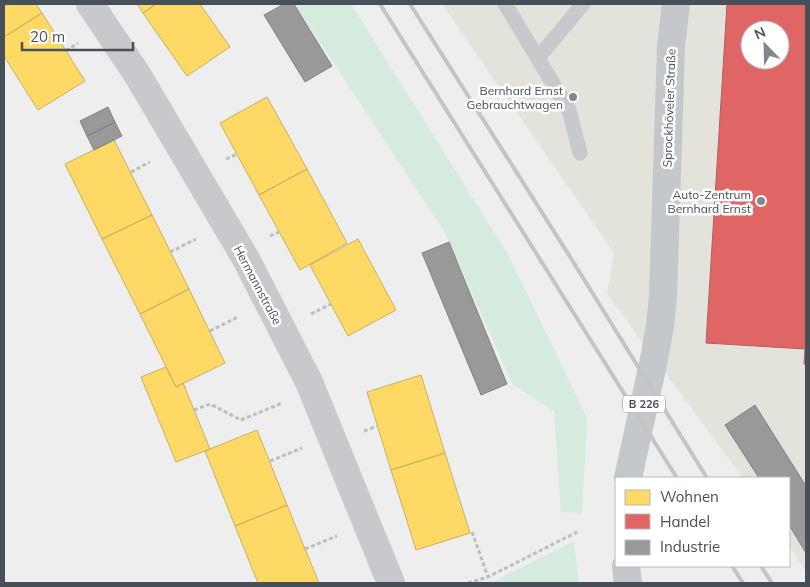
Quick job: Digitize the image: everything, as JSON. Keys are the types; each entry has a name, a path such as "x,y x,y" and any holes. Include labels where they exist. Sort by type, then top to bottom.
{"main road":[{"name":"Sprockhöveler Straße","path":"628,477 653,364 661,316 671,46 676,4"},
{"path":"626,567 628,583"}],"street":[{"name":"Hermannstraße","path":"90,4 137,74 246,259 312,391 391,583"}],"lane":[{"path":"505,4 569,110 580,153"},
{"path":"538,58 583,4"}],"path":[{"path":"194,410 210,404 241,420 312,391"},
{"path":"472,532 488,577"},
{"path":"468,583 488,577 579,532"}],"shaded area":[{"path":"442,4 806,4 806,572 790,547 790,477 742,477 607,294 614,253"}],"green space":[{"path":"295,4 351,4 509,256 587,418 582,513 561,512 554,411 513,385 444,231"},
{"path":"574,541 579,583 490,583"}],"building: Wohnen":[{"path":"4,4 36,4 42,13 4,37"},
{"path":"137,4 156,4 143,13"},
{"path":"156,4 200,4 230,47 187,76 143,13"},
{"path":"42,13 85,81 38,110 4,56 4,37"},
{"path":"267,97 307,169 259,195 220,123"},
{"path":"114,140 152,215 102,239 65,164"},
{"path":"307,169 347,243 300,270 259,195"},
{"path":"152,215 189,289 140,314 102,239"},
{"path":"358,239 396,310 348,336 310,265"},
{"path":"189,289 225,363 176,387 140,314"},
{"path":"166,367 176,387 183,383 210,449 176,462 141,377"},
{"path":"421,375 445,453 391,470 367,392"},
{"path":"257,430 287,505 235,526 205,451"},
{"path":"445,453 470,533 416,550 391,470"},
{"path":"287,505 319,583 258,583 235,526"}],"building: Handel":[{"name":"Auto-Zentrum Bernhard Ernst","path":"727,4 806,4 806,364 804,364 805,349 706,343"}],"building: Industrie":[{"path":"284,4 294,4 332,66 305,82 264,15"},
{"path":"108,107 115,122 87,136 80,121"},
{"path":"115,122 122,136 94,150 87,136"},
{"path":"449,242 507,384 481,395 422,253"},
{"path":"755,405 806,486 806,553 790,527 790,477 758,477 725,425"}],"railway":[{"path":"380,4 676,477"},
{"path":"410,4 706,477"},
{"path":"733,567 743,583"},
{"path":"762,567 772,583"}],"place":[{"name":"Bernhard Ernst Gebrauchtwagen","path":"573,97"},
{"name":"Auto-Zentrum Bernhard Ernst","path":"761,201"}]}
